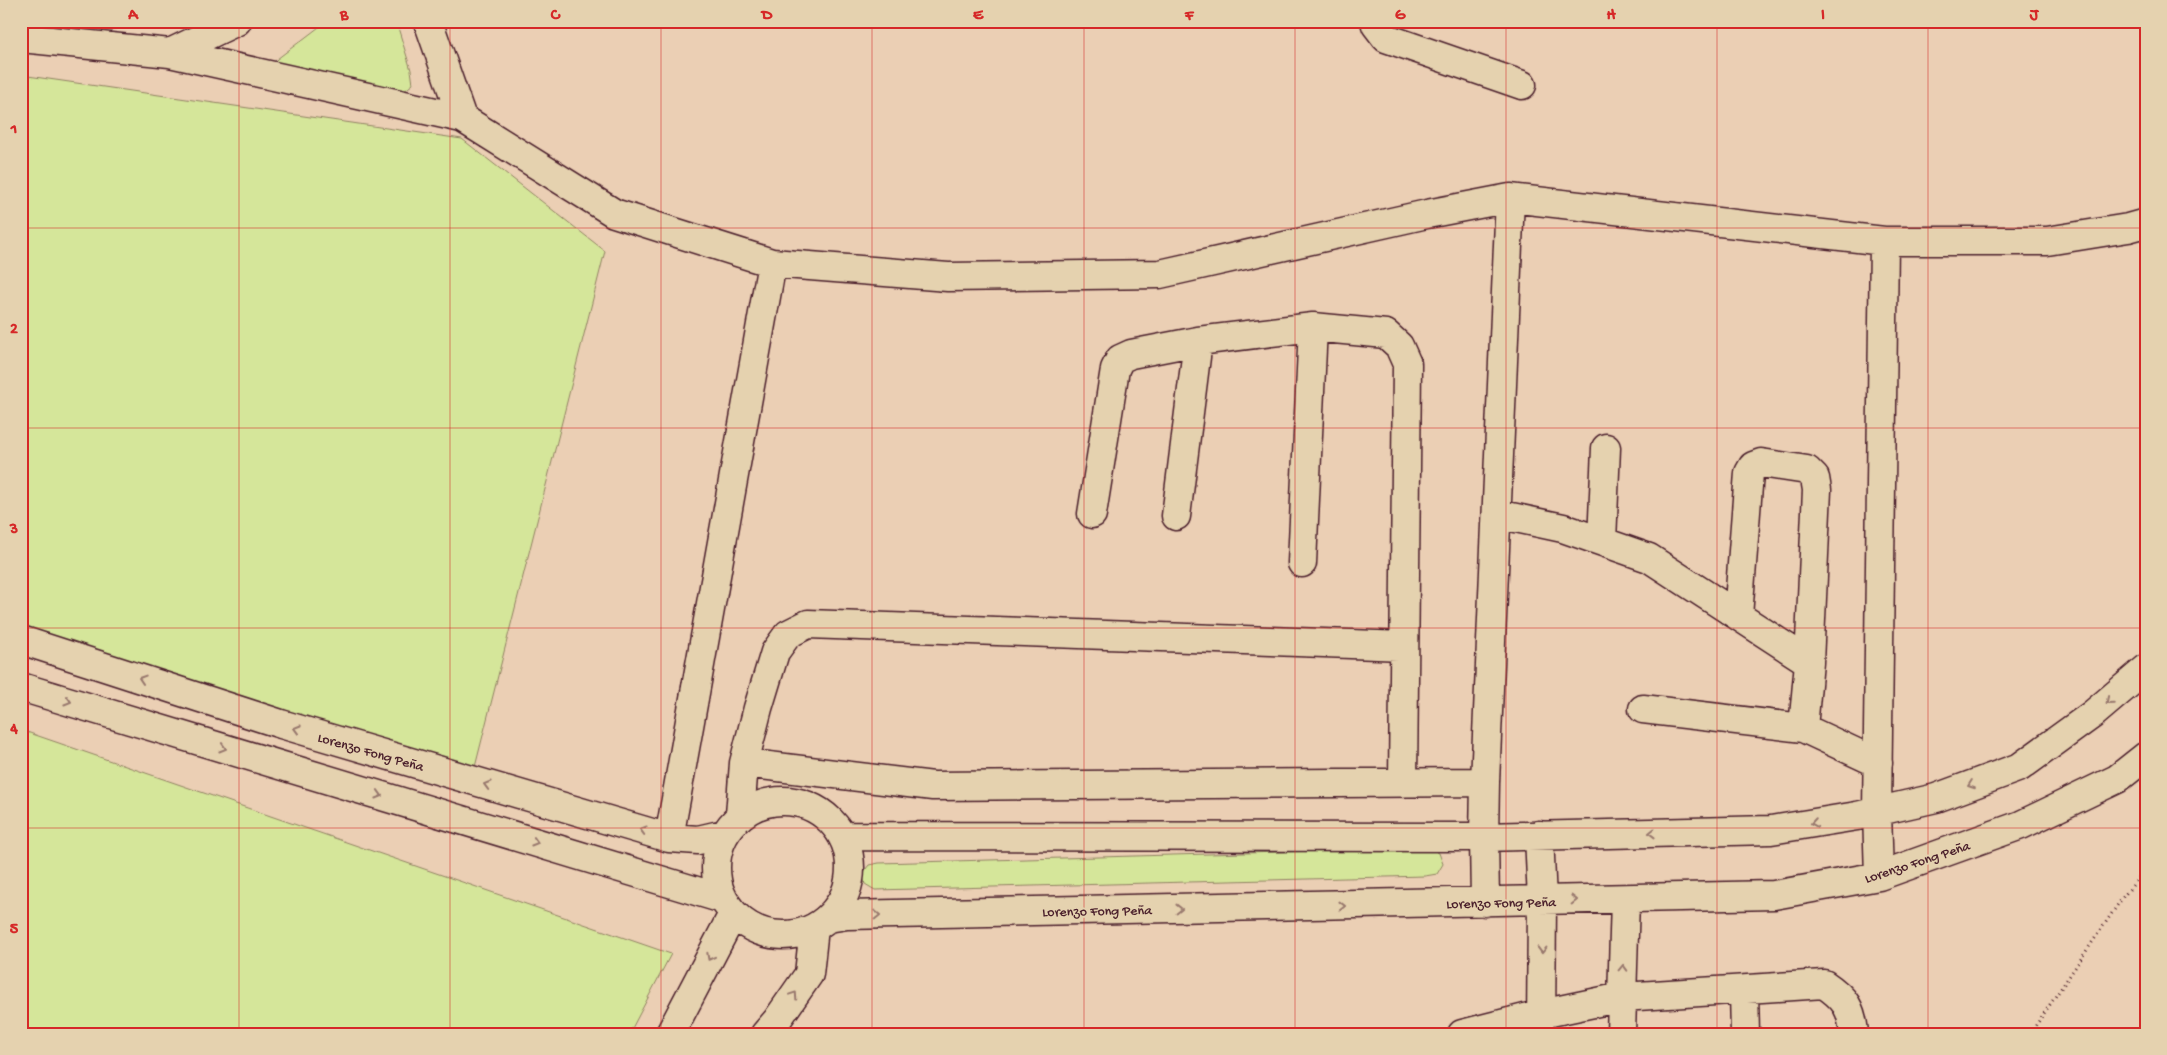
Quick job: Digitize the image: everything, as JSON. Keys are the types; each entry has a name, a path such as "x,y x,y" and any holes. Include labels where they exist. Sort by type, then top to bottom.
{"street":[{"path":"170,53 237,21"},
{"path":"428,21 462,118"},
{"path":"1375,21 1386,38 1522,85"},
{"path":"21,38 170,53 462,118 614,214 772,264 948,277 1160,274 1427,214 1510,198 1884,241 2047,241 2128,228 2146,223"},
{"path":"1485,902 1485,782 1510,198"},
{"path":"1879,876 1877,812 1884,241"},
{"path":"669,838 772,264"},
{"path":"1302,563 1313,327"},
{"path":"1092,514 1114,369 1120,359 1131,354 1198,341 1313,327 1386,334 1399,346 1407,364 1403,783"},
{"path":"1176,516 1198,341"},
{"path":"1602,541 1606,448"},
{"path":"1738,616 1749,473 1753,466 1761,463 1806,470 1814,478 1817,490 1809,662 1803,728"},
{"path":"1497,514 1563,528 1649,558 1809,662"},
{"path":"732,825 761,804 785,800 808,805 828,818 843,836 849,858 850,880 842,901 821,923 797,934 780,936 763,933 746,925 728,906 716,878 717,855 732,825 744,763 775,652 788,634 808,624 1404,646"},
{"name":"Lorenzo Fong Peña","path":"21,640 281,724 669,838 698,840 732,825"},
{"path":"843,836 1484,837 1771,830 1877,812 1936,798 2020,767 2093,714 2146,669"},
{"path":"21,687 728,906"},
{"path":"1643,710 1803,728 1878,763"},
{"name":"Lorenzo Fong Peña","path":"821,923 856,915 1774,896 1879,876 2020,825 2117,779 2146,756"},
{"path":"744,763 933,786 1485,782"},
{"path":"1539,835 1542,901 1541,1024"},
{"path":"1621,1034 1625,899"},
{"path":"670,1034 728,906"},
{"path":"765,1034 809,974 821,923"},
{"path":"1462,1034 1541,1024 1622,998 1824,984 1841,995 1853,1018 1854,1034"},
{"path":"1744,990 1745,1034"}],"path":[{"path":"2030,1034 2122,897 2146,869"}],"green space":[{"path":"327,21 396,21 411,70 413,84 403,92 266,69"},
{"path":"21,75 462,139 605,251 474,771 235,694 21,632"},
{"path":"21,730 671,954 629,1034 21,1034"},
{"path":"1429,848 1439,853 1443,864 1437,874 1425,876 875,890 865,884 862,874 869,865 879,863"}]}
